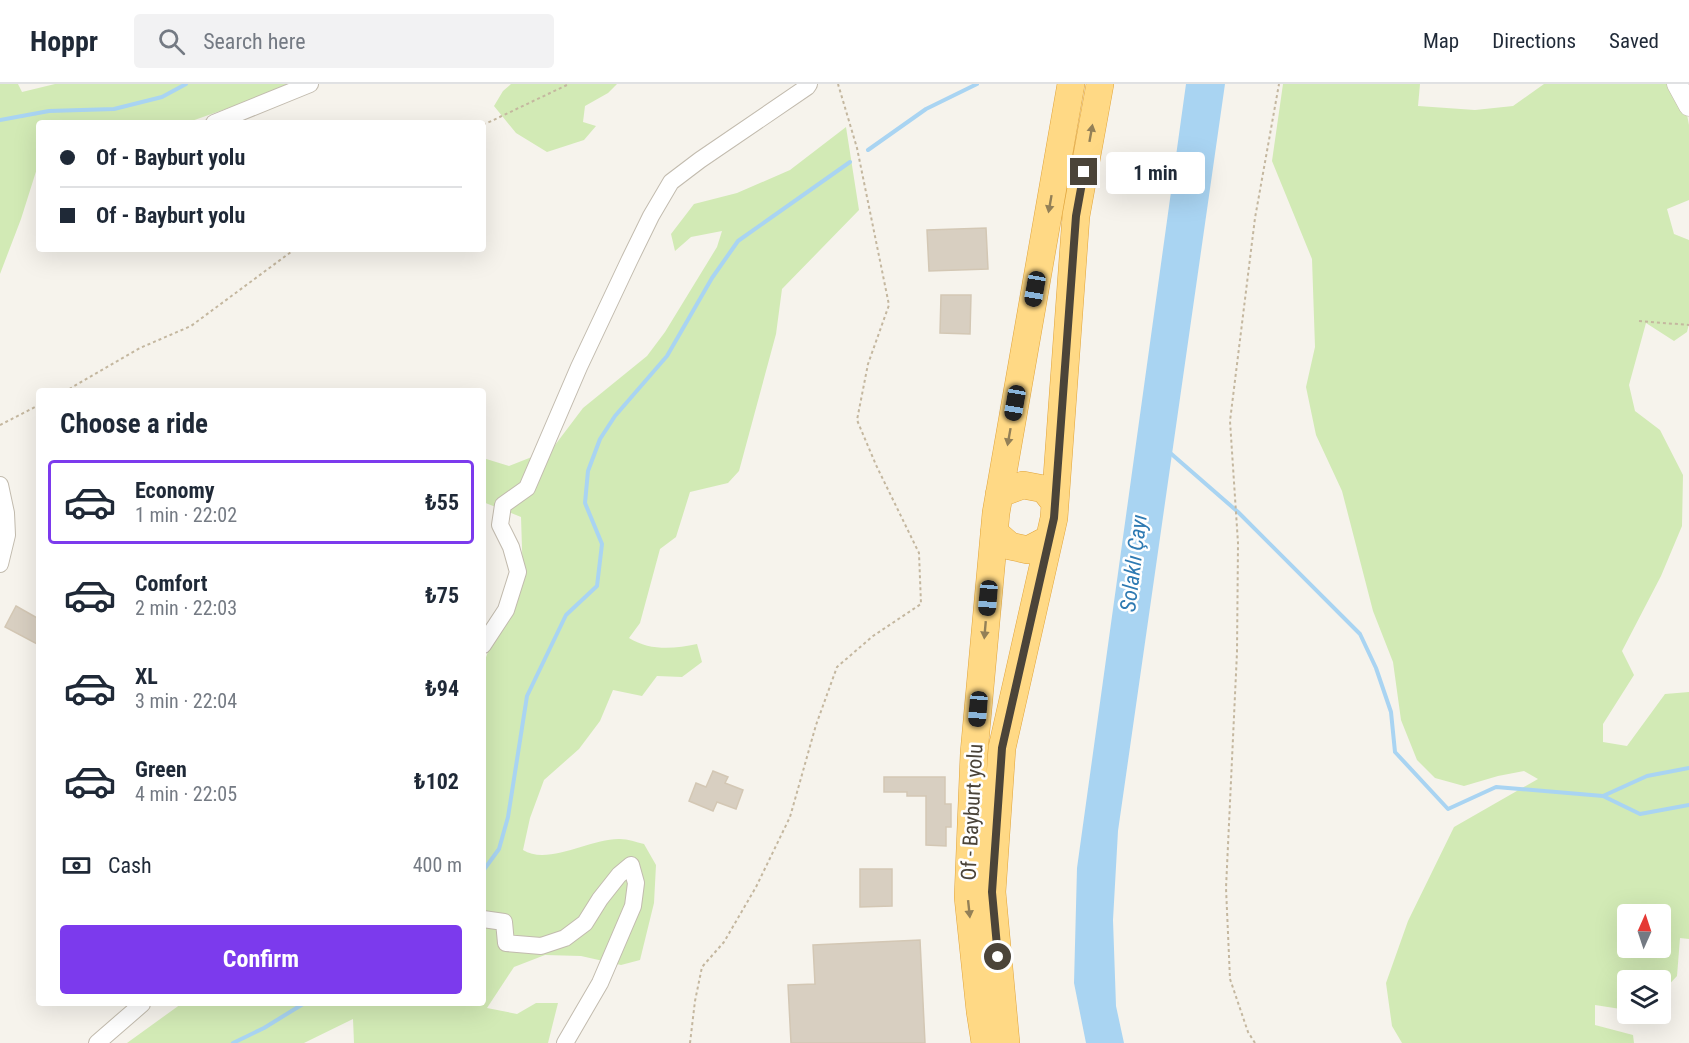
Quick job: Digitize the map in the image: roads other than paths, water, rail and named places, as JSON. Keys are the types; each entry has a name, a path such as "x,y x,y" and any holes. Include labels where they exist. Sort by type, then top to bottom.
{"highway":[{"name":"Of - Bayburt yolu","path":"985,1043 968,897 974,753 999,494 1071,84"},
{"name":"Of - Bayburt yolu","path":"1006,1043 992,892 1002,748 1055,503 1076,216 1100,84"},
{"path":"999,494 1023,485 1044,489 1055,503"},
{"path":"994,532 1010,546 1028,550 1049,539"}],"street":[{"path":"221,120 310,84"},
{"path":"486,640 506,610 518,572 500,525 503,505 527,488 579,367 651,216 671,182 809,84"},
{"path":"1677,84 1689,106"},
{"path":"0,485 6,513 7,535 0,564"},
{"path":"486,920 504,922 507,943 541,946 566,938 585,923 619,875 631,865 636,883 633,906 600,983 565,1043"},
{"path":"97,1043 140,1006"}],"water":[{"name":"Solaklı Çayı","path":"1186,84 1225,84 1118,831 1113,920 1116,1006 1124,1043 1086,1043 1074,983 1077,868"}],"waterway":[{"path":"0,120 49,111 114,109 162,97 186,84"},
{"path":"868,150 926,109 977,84"},
{"path":"486,867 499,849 508,817 527,696 566,615 597,586 602,544 585,503 588,471 600,439 615,416 667,356 712,278 738,241 850,162"},
{"path":"1168,451 1238,512 1360,634 1376,668 1391,712 1395,752 1448,809 1496,787 1603,796 1647,776 1689,768"},
{"path":"1603,796 1640,814 1689,805"},
{"path":"233,1043 264,1028 300,1006"}]}
